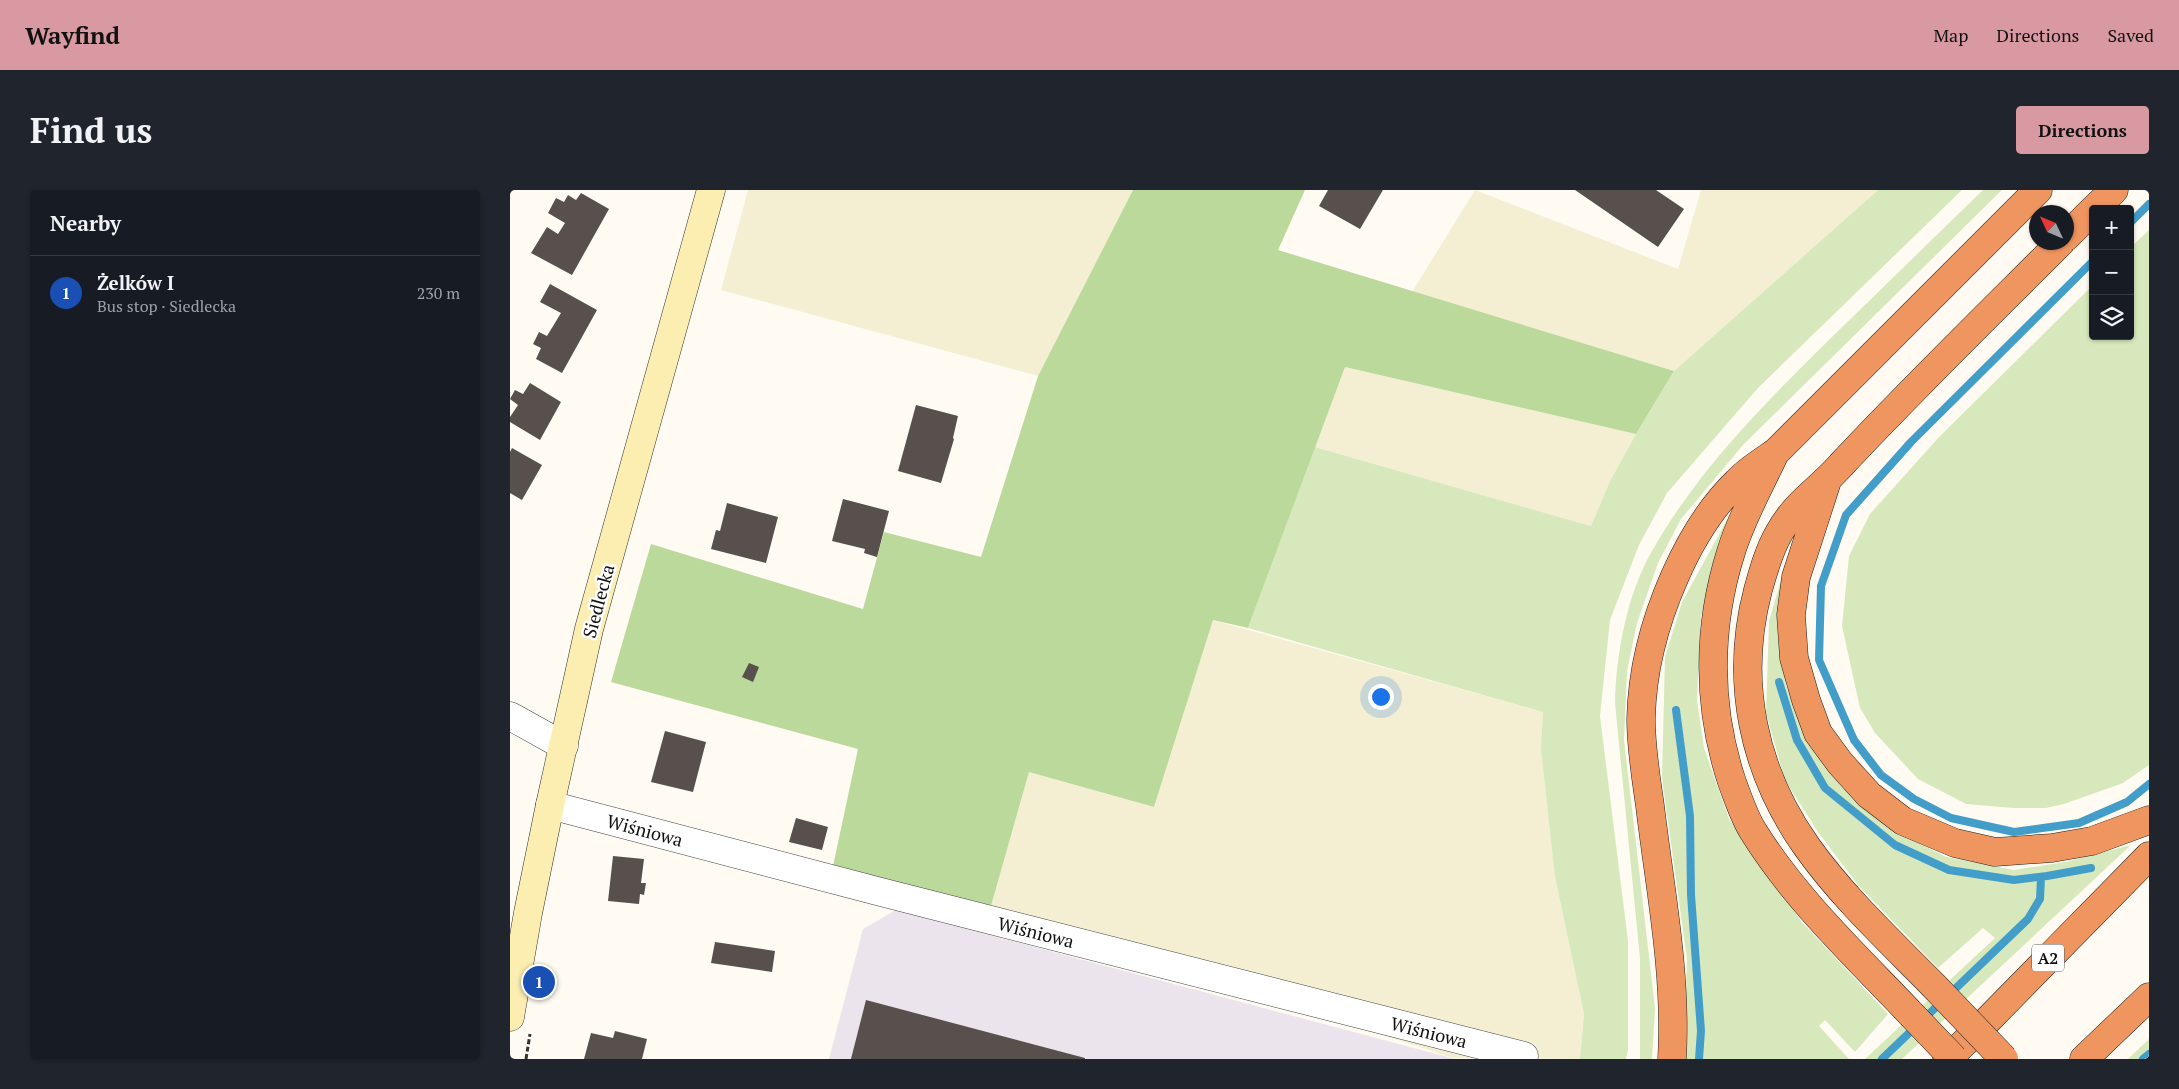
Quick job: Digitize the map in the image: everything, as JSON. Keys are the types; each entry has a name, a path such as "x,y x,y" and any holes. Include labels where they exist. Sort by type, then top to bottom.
{"highway":[{"path":"1672,1059 1673,1005 1669,948 1643,752 1641,718 1654,630 1663,602 1683,557 1702,524 1737,481 1776,452 2038,190"},
{"path":"2099,205 2114,190"},
{"path":"2074,229 2089,215"},
{"path":"2004,1059 1840,888 1807,848 1781,802 1762,759 1752,723 1746,660 1754,606 1763,574 1777,536 1793,510 1806,496 1828,480 1880,424 2052,250"},
{"path":"1776,452 1731,551 1715,617 1713,686 1724,758 1736,793 1752,830 1783,874 1815,913 1954,1059"},
{"path":"1828,480 1796,577 1791,615 1794,658 1818,733 1840,763 1869,795 1903,821 1955,843 1995,852 2052,848 2092,841 2149,820"},
{"name":"A2","path":"1947,1059 2149,856"},
{"path":"2084,1059 2149,996"}],"main road":[{"name":"Siedlecka","path":"510,1017 528,913 550,805 590,628 711,190"}],"street":[{"path":"510,716 564,746"},
{"name":"Wiśniowa","path":"550,805 876,891 1524,1056"}],"shaded area":[{"path":"748,190 1133,190 1038,376 721,290"},
{"path":"1475,190 1678,269 1701,190 1878,190 1674,371 1412,292"},
{"path":"1345,367 1636,434 1610,481 1591,526 1315,447"},
{"path":"1213,620 1543,712 1555,877 1584,1014 1580,1059 1453,1058 991,906 1029,772 1154,807"},
{"path":"896,910 1455,1059 829,1059 863,929"}],"green space":[{"path":"1133,190 1305,190 1278,250 1674,371 1636,434 1345,367 1248,628 1213,620 1154,807 1029,772 991,906 833,866 858,749 611,682 651,544 863,609 884,532 981,557 1038,376"},
{"path":"1878,190 1962,190 1758,388 1667,493 1639,545 1610,620 1600,716 1628,941 1628,1050 1626,1059 1580,1059 1584,1014 1555,877 1541,748 1543,712 1248,628 1315,447 1591,526 1610,481 1674,371"},
{"path":"1983,190 2002,190 1743,445 1681,519 1658,563 1637,623 1627,671 1624,740 1655,1008 1652,1059 1640,1059 1640,959 1615,703 1624,625 1643,568 1691,492 1759,410"},
{"path":"2149,230 2149,765 2123,783 2064,804 2046,808 2013,808 1966,804 1918,779 1875,733 1860,708 1842,626 1849,556 1870,514 1939,437 2089,289 2089,340 2134,340 2134,244"},
{"path":"1728,518 1701,616 1697,700 1704,748 1729,819 1802,922 1888,1014 1855,1052 1825,1020 1819,1026 1849,1059 1684,1059 1687,959 1662,778 1665,657 1682,602"},
{"path":"1793,539 1778,615 1786,686 1808,737 1841,786 1886,826 1946,857 2014,870 2065,862 2131,845 1902,1059 1865,1059 1995,938 1983,928 1938,968 1858,885 1818,832 1785,780 1766,713 1769,621"},
{"path":"2149,1039 2149,1059 2128,1059"}],"building":[{"path":"1328,190 1383,190 1360,229 1319,206"},
{"path":"1575,190 1656,190 1684,209 1658,247"},
{"path":"581,193 609,209 572,275 531,253 547,227 558,234 565,223 548,213 556,198 564,202 568,195 576,200"},
{"path":"550,284 597,310 562,373 536,359 541,348 533,344 539,332 547,336 561,313 540,302"},
{"path":"530,383 561,402 540,440 510,422 510,417 518,405 510,399 515,390 523,394"},
{"path":"916,405 958,416 954,439 941,483 898,471"},
{"path":"512,448 542,465 522,500 510,493 510,452"},
{"path":"843,499 889,511 877,557 864,553 865,549 832,541"},
{"path":"727,503 778,517 766,563 711,549 716,530 720,531"},
{"path":"749,663 759,667 753,682 742,677"},
{"path":"665,731 706,742 693,792 651,782"},
{"path":"796,818 828,827 822,850 789,842"},
{"path":"613,856 644,859 641,883 646,883 644,895 640,894 639,904 608,901"},
{"path":"715,942 775,951 772,972 711,963"},
{"path":"866,1000 1085,1058 1085,1059 851,1059"},
{"path":"615,1031 647,1039 642,1059 584,1059 591,1033 613,1038"}],"waterway":[{"path":"2134,219 2149,204"},
{"path":"2089,265 1911,442 1846,515 1821,586 1819,660 1854,740 1881,775 1914,799 1951,818 2014,832 2079,823 2127,802 2149,784"},
{"path":"1779,682 1797,740 1825,788 1895,845 1949,870 2014,880 2091,868"},
{"path":"1676,710 1690,816 1691,895 1701,1031 1699,1059"},
{"path":"1882,1059 2028,919 2040,899 2041,877"},
{"path":"2143,1059 2149,1054"}],"place":[{"name":"Żelków I","path":"539,982"}]}
